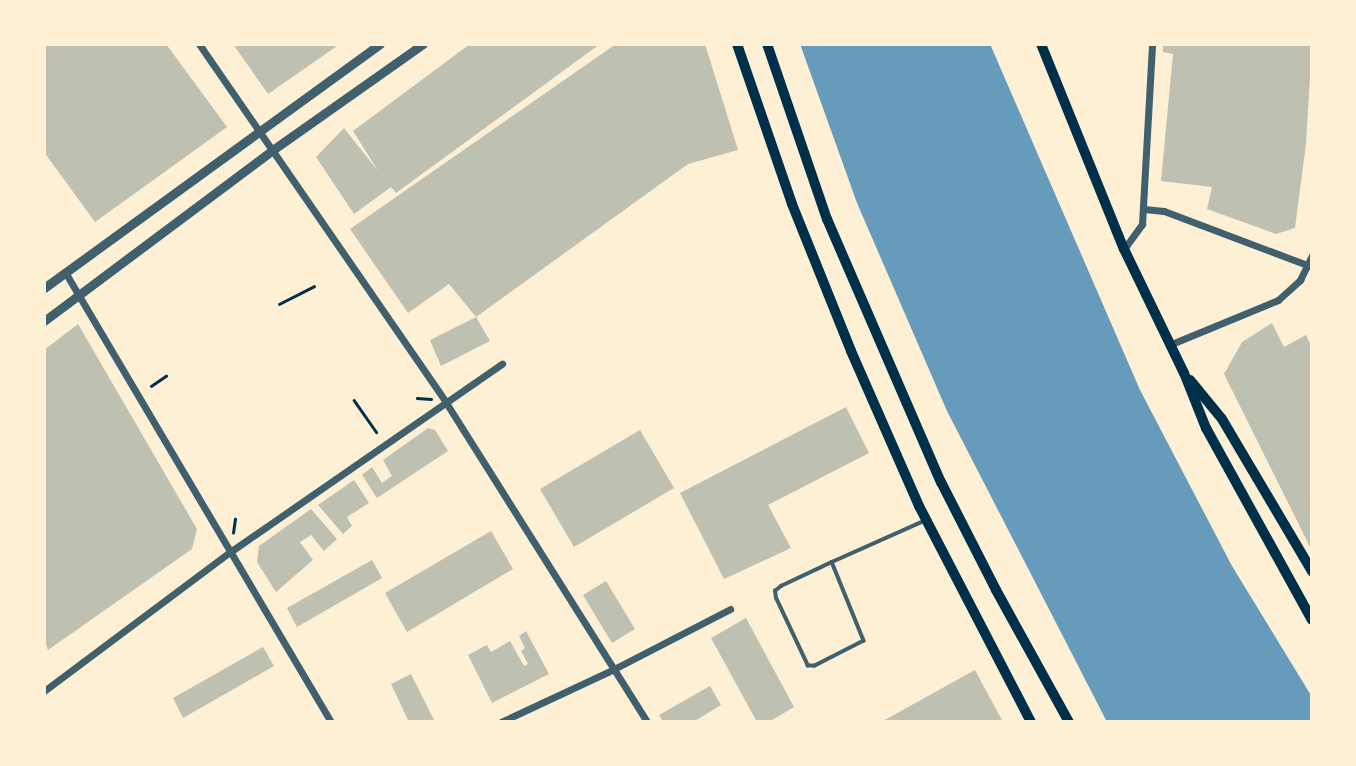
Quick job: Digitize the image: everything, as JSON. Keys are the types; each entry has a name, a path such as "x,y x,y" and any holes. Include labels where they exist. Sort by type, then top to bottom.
{"main road":[{"path":"737,44 792,204 851,351 926,520 1031,722"},
{"path":"766,44 827,219 941,482 996,590 1069,722"},
{"path":"1041,44 1124,249 1184,373 1206,428 1312,620"},
{"path":"1184,373 1222,419 1312,571"}],"street":[{"path":"199,44 274,149 445,401 647,722"},
{"path":"44,288 380,44"},
{"path":"44,321 274,149 423,44"},
{"path":"1124,249 1142,224 1153,44"},
{"path":"1144,209 1164,211 1310,266"},
{"path":"1169,345 1278,300 1310,266 1312,255"},
{"path":"65,272 331,722"},
{"path":"44,691 230,552 502,364"},
{"path":"501,722 612,670 730,609"}],"lane":[{"path":"832,562 864,641 814,666 808,666 775,591 832,562 926,520"}],"path":[{"path":"279,304 313,286"},
{"path":"150,386 166,376"},
{"path":"354,400 376,432"}],"water":[{"path":"800,44 990,44 1140,390 1232,566 1312,697 1312,722 1107,722 947,411 857,203"}],"building":[{"path":"44,44 166,44 227,127 95,222 44,152"},
{"path":"233,44 340,44 268,94"},
{"path":"470,44 600,44 396,193 391,187 354,214 316,157 344,128 378,171 353,131"},
{"path":"616,44 705,44 738,150 688,164 476,317 449,284 408,313 350,229"},
{"path":"1163,44 1312,44 1306,144 1295,228 1276,234 1207,209 1212,187 1161,181 1173,54 1163,52"},
{"path":"476,317 490,341 441,366 430,340"},
{"path":"1272,323 1284,347 1306,335 1312,348 1312,551 1224,374 1242,342"},
{"path":"78,324 197,529 192,549 48,650 44,639 44,350"},
{"path":"846,407 869,453 768,505 791,548 724,579 680,493"},
{"path":"428,428 435,430 448,451 377,498 362,475 372,467 382,483 392,476 383,460"},
{"path":"640,430 674,488 574,547 540,489"},
{"path":"354,480 369,503 347,517 352,526 343,534 318,505"},
{"path":"311,509 337,539 324,551 311,535 300,542 313,560 276,592 257,562 259,546"},
{"path":"491,531 513,569 407,632 385,593"},
{"path":"372,560 382,578 297,627 287,608"},
{"path":"606,581 635,629 612,643 583,595"},
{"path":"746,618 794,707 769,722 757,722 711,638"},
{"path":"526,631 549,674 492,703 468,655 487,645 491,652 510,641 524,666 528,664 521,651 525,648 519,636"},
{"path":"263,647 274,666 183,718 173,698"},
{"path":"975,670 1003,722 881,722"},
{"path":"411,674 435,722 409,722 391,684"},
{"path":"710,686 721,705 693,722 663,722 659,715"}]}
